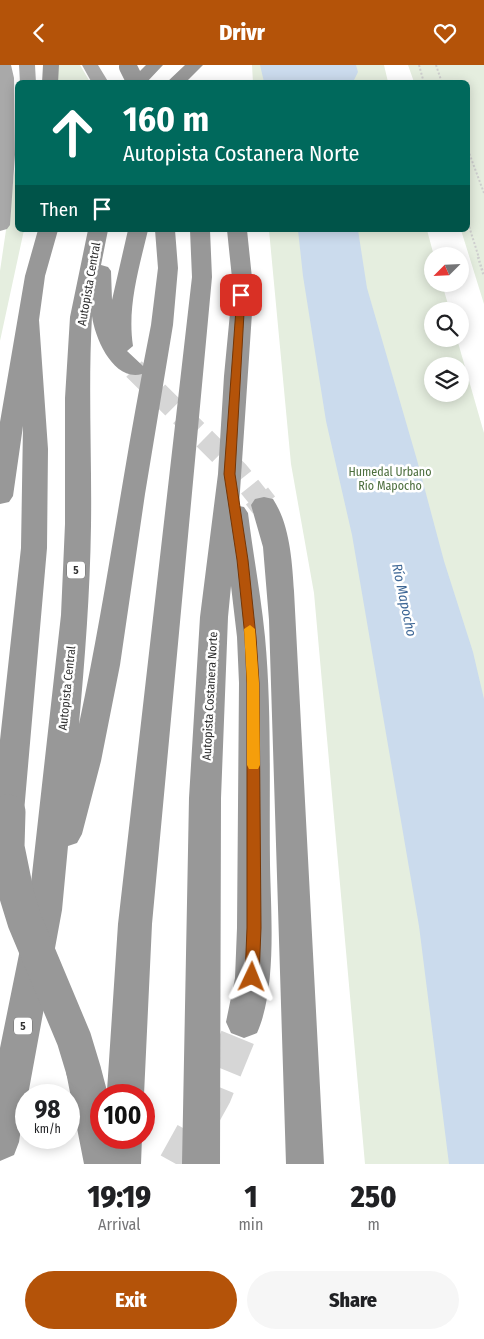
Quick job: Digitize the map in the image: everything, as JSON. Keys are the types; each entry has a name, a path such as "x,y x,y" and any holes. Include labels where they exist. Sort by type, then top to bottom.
{"highway":[{"path":"50,80 51,65"},
{"path":"139,80 156,65 165,80"},
{"path":"178,80 195,65"},
{"path":"127,66 134,80"},
{"path":"36,276 38,232"},
{"path":"0,496 36,276 47,232"},
{"path":"99,232 102,315 105,331 117,353 132,367 123,354 119,335 120,317 138,232"},
{"name":"Autopista Central","path":"0,1142 45,910 75,615 78,524 77,398 81,317 99,232"},
{"path":"45,910 86,761 106,665 132,494 162,325 168,267 165,232"},
{"path":"126,1084 135,924 202,277 200,232"},
{"name":"Autopista Costanera Norte","path":"200,1164 205,788 214,617 230,474 235,376 241,313 242,278 236,232"},
{"path":"29,321 36,449 35,538 8,812 7,847 17,896 25,922 74,1039 84,1072 102,1164"},
{"path":"0,463 10,435"},
{"path":"230,474 251,637 253,683 254,928 252,977 244,1022"},
{"path":"264,505 272,524 275,542 283,620 305,1164"},
{"path":"122,1164 123,1149"}],"main road":[{"path":"0,225 6,155 6,78 4,65"},
{"path":"27,65 28,80"},
{"path":"90,65 99,80"},
{"path":"6,155 15,131"}],"path":[{"path":"419,65 423,80"},
{"path":"436,65 441,80"},
{"path":"470,155 484,193"},
{"path":"470,230 484,276"}],"green space":[{"path":"58,65 80,65 89,80 58,80"},
{"path":"252,65 384,65 388,80 253,80"},
{"path":"408,65 484,65 484,304 469,256 469,247 466,247 462,232 470,232 470,80 413,80"},
{"path":"15,169 15,232 24,232 0,341 0,271"},
{"name":"Humedal Urbano Río Mapocho","path":"269,232 428,232 432,247 424,247 424,293 445,293 447,302 424,302 424,347 459,347 462,357 424,357 424,402 469,402 469,381 484,433 484,1164 365,1164 314,593 291,464"}],"water":[{"path":"260,65 356,65 358,72 354,80 264,80"},
{"name":"Río Mapocho","path":"298,232 358,232 367,288 444,561 473,652 484,699 484,1164 449,1164 419,926 352,535 326,421 303,276"}],"tunnel":[{"path":"134,369 238,472 258,497"},
{"path":"257,496 264,505"},
{"path":"176,1164 214,1095 244,1022"}],"slow traffic":[{"path":"250,629 253,683 253,765"}],"route":[{"path":"241,295 230,474 251,637 253,683 254,928 252,977"}]}
